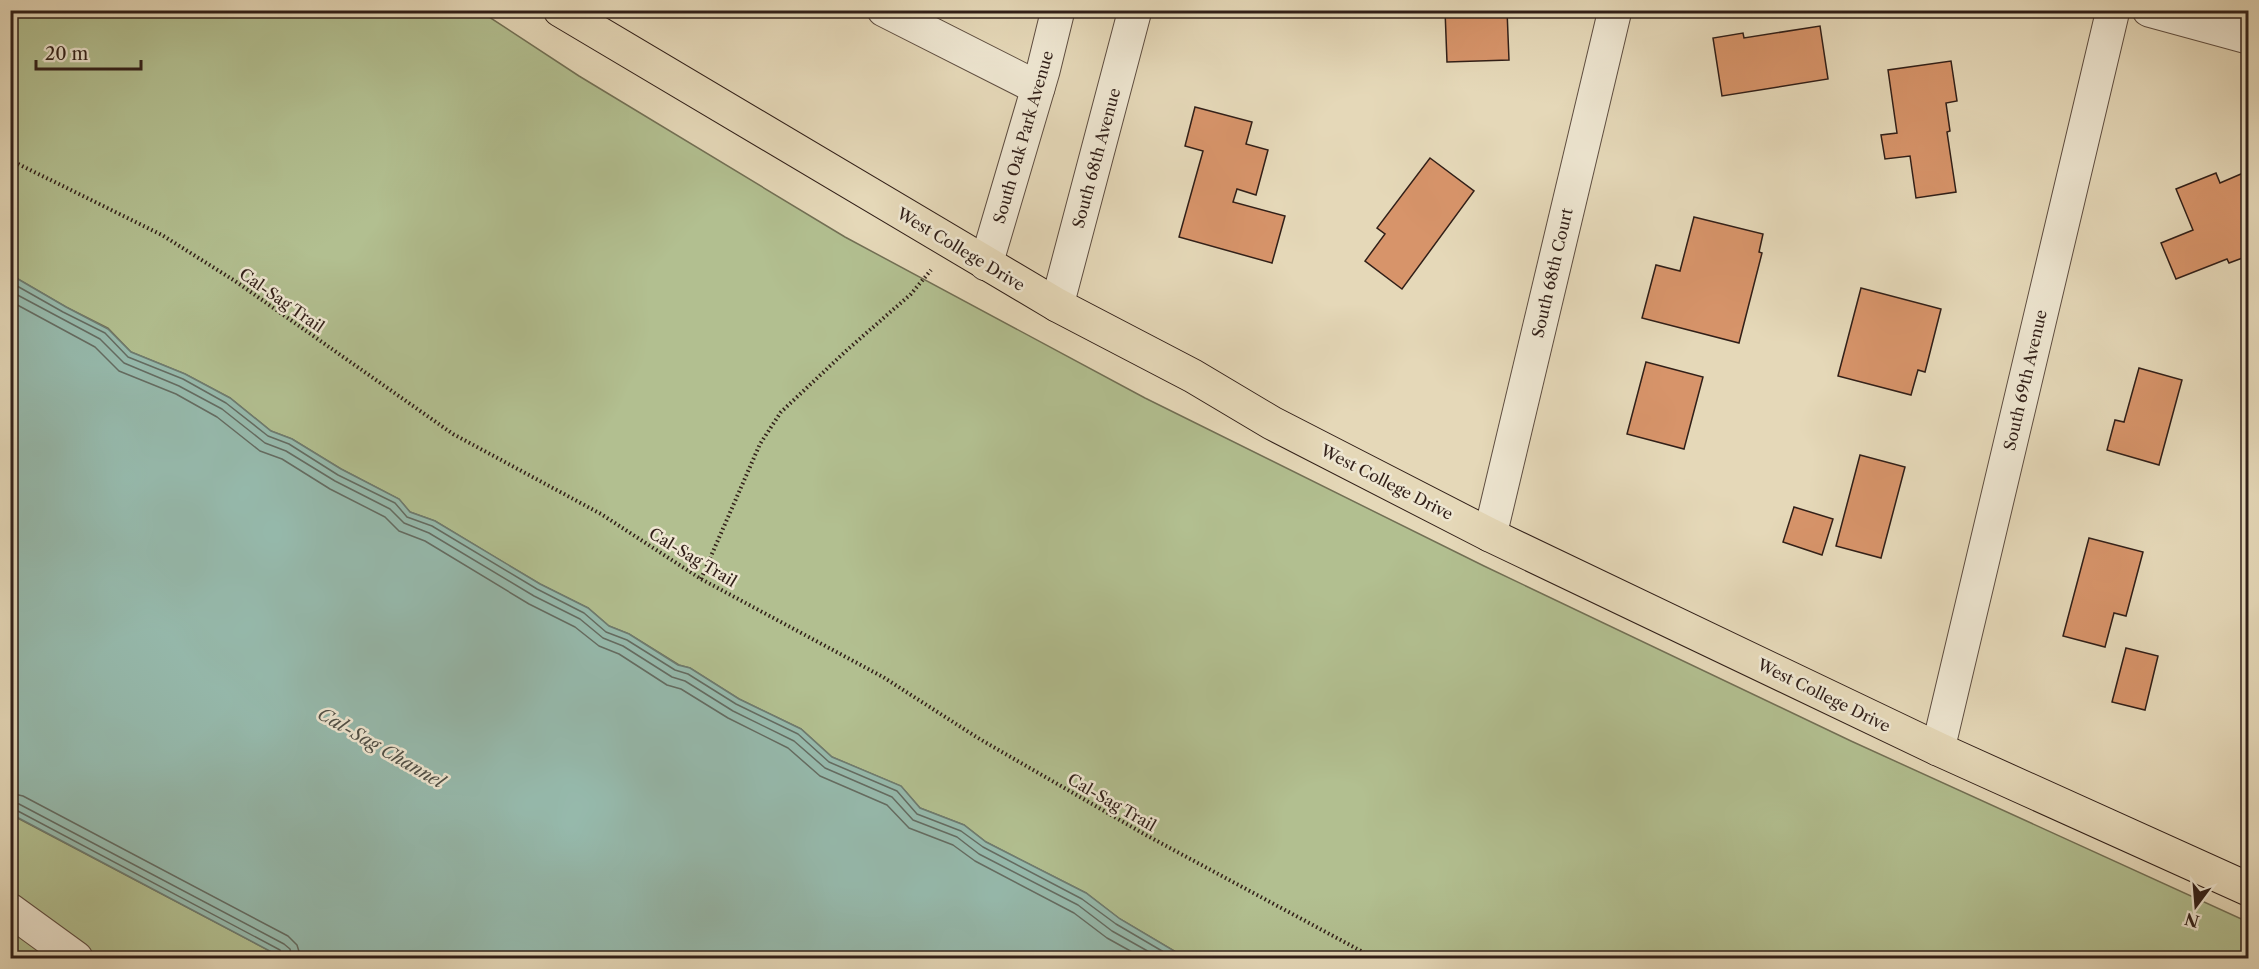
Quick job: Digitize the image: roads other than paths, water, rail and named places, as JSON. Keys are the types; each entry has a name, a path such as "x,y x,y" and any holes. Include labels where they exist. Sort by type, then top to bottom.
{"main road":[{"name":"West College Drive","path":"560,10 986,264 1057,305 1193,376 1272,423 1490,535 1938,749 2248,889"}],"street":[{"path":"884,10 1038,88"},
{"name":"South Oak Park Avenue","path":"986,264 1038,88 1058,10"},
{"name":"South 68th Avenue","path":"1057,305 1135,10"},
{"name":"South 68th Court","path":"1490,535 1615,10"},
{"name":"South 69th Avenue","path":"1938,749 2113,10"},
{"path":"2149,10 2248,37"},
{"path":"10,910 76,958"}],"water":[{"name":"Cal-Sag Channel","path":"11,275 108,329 131,352 185,374 230,398 271,431 292,439 341,469 399,499 410,512 435,521 540,584 588,608 609,626 629,634 678,665 690,668 739,699 801,729 832,757 901,786 920,808 964,825 986,842 1086,893 1120,919 1186,958 283,958 11,814"}]}
